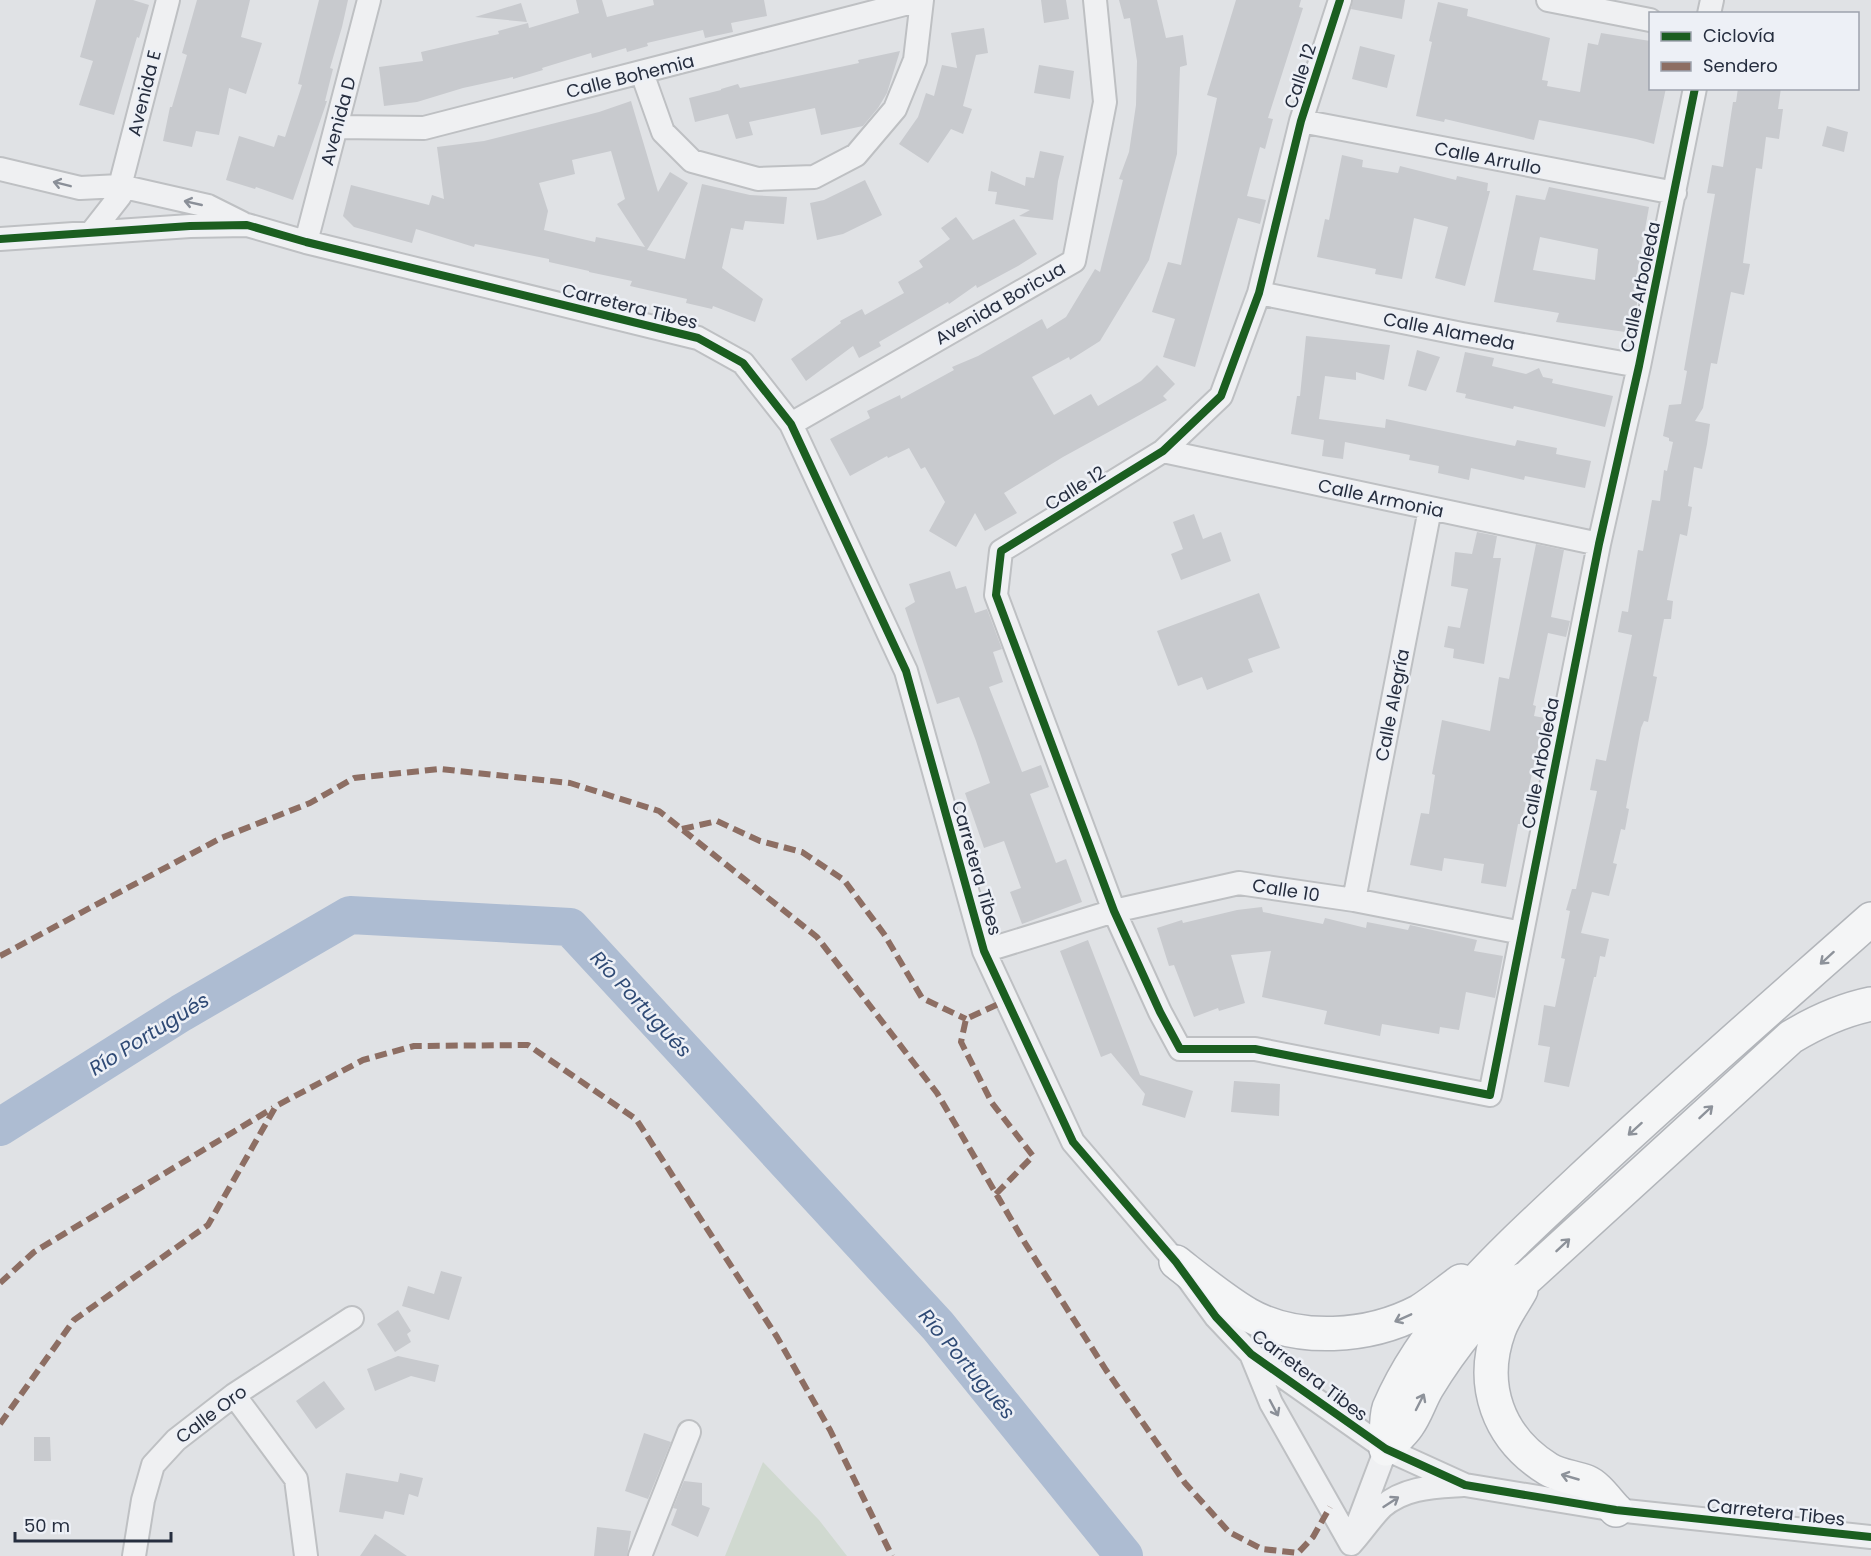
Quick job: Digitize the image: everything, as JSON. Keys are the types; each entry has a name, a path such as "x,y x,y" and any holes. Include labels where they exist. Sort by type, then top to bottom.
{"highway":[{"path":"1386,1449 1388,1411 1404,1378 1427,1341 1489,1266 1616,1146 1871,919"},
{"path":"1616,1510 1589,1482 1550,1471 1534,1460 1506,1429 1492,1394 1493,1348 1499,1328 1527,1278 1791,1037 1835,1014 1871,1004"},
{"path":"1176,1262 1247,1314 1269,1324 1296,1331 1336,1333 1376,1328 1399,1320 1430,1304 1461,1280 1489,1266"},
{"path":"1386,1449 1408,1425 1426,1389 1457,1342 1516,1281 1527,1278"}],"street":[{"name":"Avenida E","path":"91,233 120,196 120,186 168,0"},
{"name":"Avenida D","path":"306,242 369,0"},
{"path":"642,73 663,132 692,161 758,179 813,177 856,155 895,109 915,60 921,0"},
{"name":"Calle Bohemia","path":"336,127 424,128 921,0"},
{"name":"Avenida Boricua","path":"791,424 1074,261 1105,102 1095,0"},
{"name":"Calle 12","path":"1160,1012 1114,911 996,595 1001,551 1163,452 1221,396 1258,293 1302,121 1340,0"},
{"path":"1548,0 1649,20"},
{"name":"Calle Arboleda","path":"1160,1012 1180,1049 1255,1049 1490,1095 1599,544 1639,366 1695,90"},
{"name":"Calle Arrullo","path":"1302,121 1675,193"},
{"path":"0,169 80,188 120,186 208,206 247,225"},
{"name":"Carretera Tibes","path":"0,238 190,226 247,225 306,242 698,338 744,363 791,424 906,671 984,951 1073,1142 1176,1262 1216,1317 1251,1354 1386,1449 1465,1485 1616,1510 1871,1537"},
{"name":"Calle Alameda","path":"1258,293 1462,334 1639,366"},
{"name":"Calle Armonia","path":"1163,452 1599,544"},
{"name":"Calle Alegría","path":"1354,900 1430,509"},
{"name":"Calle 10","path":"984,951 1114,911 1239,883 1354,900 1522,933"},
{"name":"Calle Oro","path":"134,1556 143,1500 153,1465 176,1440 234,1395 351,1318"},
{"path":"1251,1354 1271,1403 1352,1550"},
{"path":"234,1395 296,1479 306,1556"},
{"path":"640,1556 689,1432"},
{"path":"1352,1550 1386,1449"},
{"path":"1352,1550 1383,1507 1406,1492 1465,1485"}],"shaded area":[{"path":"763,1462 819,1520 847,1556 725,1556"}],"building":[{"path":"96,0 133,0 149,5 114,115 79,105 93,61 80,57"},
{"path":"197,0 250,0 241,37 262,43 246,94 229,88 219,135 196,131 192,147 163,141 170,107 172,107 187,55 182,53"},
{"path":"319,0 348,0 330,68 333,69 325,101 327,101 293,200 256,187 255,189 226,180 239,136 274,147 278,135 285,137 302,85 298,84"},
{"path":"576,0 602,0 607,17 654,5 653,0 764,0 767,16 731,23 733,32 705,38 703,30 647,43 648,46 627,52 626,48 592,58 591,53 513,79 513,77 463,88 417,102 384,106 379,67 423,61 421,52 499,34 498,31 528,23 529,28 579,13"},
{"path":"1041,0 1066,0 1069,19 1044,23"},
{"path":"1119,0 1157,0 1166,38 1183,35 1187,65 1180,67 1177,154 1149,260 1100,341 1070,360 1069,357 1032,377 1054,415 1091,394 1098,406 1141,381 1157,365 1175,384 1163,396 1167,400 1063,457 1004,493 1017,513 985,531 975,513 956,547 929,531 945,502 925,467 921,469 909,448 888,458 887,456 850,476 830,439 870,418 867,411 900,395 901,399 954,370 952,367 978,356 1042,319 1047,329 1066,317 1095,269 1100,272 1123,180 1119,179 1129,152 1136,105 1137,61 1130,18 1124,19"},
{"path":"1236,0 1301,0 1299,7 1303,8 1268,118 1273,119 1265,149 1260,147 1247,196 1266,200 1260,224 1238,218 1195,367 1163,357 1175,319 1152,312 1168,262 1181,265 1217,98 1207,95"},
{"path":"1353,0 1405,0 1402,19 1351,9"},
{"path":"1438,2 1468,9 1467,16 1550,38 1542,80 1548,81 1547,86 1580,92 1588,43 1598,45 1601,33 1649,41 1649,90 1666,90 1654,144 1539,120 1534,140 1445,119 1444,122 1416,116 1432,42 1429,41"},
{"path":"521,3 527,22 475,17"},
{"path":"984,28 988,53 976,55 963,106 972,109 963,134 951,129 928,163 899,144 918,117 926,93 934,96 942,65 957,68 951,33"},
{"path":"1360,46 1395,55 1387,88 1352,79"},
{"path":"900,51 887,93 863,126 821,135 815,108 749,122 753,135 736,139 728,114 695,122 689,98 738,84 740,88 859,63 858,60"},
{"path":"1039,65 1074,71 1070,99 1034,93"},
{"path":"1738,90 1781,90 1778,109 1783,109 1779,139 1766,137 1762,169 1756,168 1743,263 1750,264 1744,295 1731,292 1717,364 1711,363 1703,408 1695,421 1710,424 1707,444 1702,469 1694,467 1688,506 1692,507 1687,536 1680,534 1667,600 1673,601 1671,619 1664,619 1653,676 1657,677 1648,722 1644,721 1641,728 1626,808 1629,809 1625,830 1621,829 1613,863 1617,864 1609,896 1592,892 1581,933 1609,939 1605,957 1600,956 1596,977 1594,977 1569,1087 1544,1082 1550,1047 1538,1045 1544,1005 1555,1007 1565,959 1561,958 1570,911 1566,910 1572,889 1576,889 1597,791 1590,790 1596,759 1606,761 1632,635 1618,632 1622,611 1628,612 1638,550 1643,551 1652,500 1660,501 1664,470 1667,471 1673,442 1663,436 1669,405 1681,404 1687,371 1684,370 1715,194 1707,193 1712,165 1723,167 1733,102 1736,102"},
{"path":"631,101 658,192 670,172 688,183 647,250 685,259 702,184 750,195 787,197 784,224 745,221 743,230 731,228 722,268 763,299 755,322 713,306 712,309 686,303 687,299 630,286 632,281 549,262 549,259 475,244 474,247 416,229 412,243 354,227 343,216 351,185 429,205 432,195 444,199 437,147 484,141 599,112","holes":["611,151 625,199 617,204 645,247 596,237 595,242 544,230 548,211 539,183 575,174 572,160"]},
{"path":"1827,126 1848,132 1844,152 1822,146"},
{"path":"1040,151 1064,156 1053,220 1019,216 1030,210 995,204 997,192 988,191 991,171 1025,186 1026,177 1034,178"},
{"path":"1342,155 1363,160 1362,167 1398,173 1400,166 1456,180 1457,176 1488,183 1487,191 1490,191 1465,286 1435,278 1448,227 1414,218 1402,279 1375,274 1376,269 1317,257 1325,219 1329,220"},
{"path":"865,180 882,215 843,234 817,240 810,203 824,200"},
{"path":"1549,187 1649,207 1636,279 1641,280 1632,333 1556,322 1559,313 1494,302 1516,195 1545,200","holes":["1540,237 1598,249 1595,280 1533,270"]},
{"path":"956,217 973,240 1014,219 1037,254 977,288 976,285 949,304 948,302 879,342 881,346 859,358 853,346 806,381 791,359 841,323 840,321 862,309 865,315 904,293 898,282 923,267 919,261 950,239 941,228"},
{"path":"1306,336 1390,345 1384,380 1356,372 1356,380 1325,376 1319,419 1385,428 1386,419 1515,446 1517,440 1557,448 1556,454 1591,461 1585,488 1525,476 1524,480 1471,468 1469,480 1438,473 1439,466 1409,460 1410,455 1345,442 1343,459 1322,456 1324,440 1291,434 1297,396 1300,396"},
{"path":"1417,350 1440,357 1426,391 1408,386"},
{"path":"1465,352 1494,358 1492,366 1526,374 1539,368 1543,377 1553,379 1552,383 1613,396 1605,427 1514,406 1513,409 1465,398 1466,394 1456,392"},
{"path":"1194,514 1203,539 1221,532 1231,561 1181,580 1171,554 1183,549 1173,522"},
{"path":"1477,532 1497,536 1493,558 1501,558 1484,664 1453,658 1454,649 1444,647 1448,626 1460,628 1468,589 1451,586 1455,552 1472,554"},
{"path":"1536,544 1564,550 1551,617 1570,621 1566,637 1548,633 1533,705 1536,706 1534,716 1550,719 1546,739 1540,737 1521,824 1518,824 1506,887 1481,883 1484,864 1444,858 1442,871 1410,865 1421,813 1429,814 1435,775 1432,774 1442,720 1490,731 1499,677 1509,679"},
{"path":"950,571 956,589 966,586 975,613 987,609 1002,649 993,652 1003,682 989,687 1022,772 1041,765 1049,787 1030,794 1056,863 1066,859 1082,902 1022,924 1010,892 1021,888 1004,841 984,848 965,793 990,783 976,741 959,697 937,704 905,608 915,602 909,584"},
{"path":"1259,593 1280,648 1248,659 1253,672 1207,690 1202,677 1178,686 1157,631"},
{"path":"1262,907 1263,912 1323,924 1325,918 1366,928 1367,922 1408,930 1410,925 1477,940 1474,951 1503,956 1495,998 1466,992 1459,1030 1440,1027 1439,1034 1382,1024 1380,1036 1324,1024 1327,1011 1262,997 1271,951 1231,955 1245,1003 1219,1011 1218,1008 1194,1017 1174,965 1169,966 1157,928 1182,920 1183,923 1237,910"},
{"path":"1088,940 1140,1075 1193,1091 1185,1118 1142,1105 1145,1094 1111,1053 1101,1057 1060,951"},
{"path":"1234,1081 1280,1084 1279,1116 1231,1112"},
{"path":"441,1271 462,1277 449,1320 402,1306 408,1286 434,1294"},
{"path":"398,1310 411,1331 407,1334 411,1342 395,1352 377,1324"},
{"path":"398,1356 439,1365 435,1382 411,1376 375,1391 367,1369"},
{"path":"324,1381 345,1409 316,1429 296,1401"},
{"path":"644,1433 671,1442 648,1499 625,1491"},
{"path":"34,1437 50,1437 51,1461 34,1461"},
{"path":"346,1473 398,1482 400,1473 423,1478 418,1497 409,1494 404,1515 385,1511 383,1519 339,1512"},
{"path":"684,1481 702,1483 702,1505 710,1508 698,1537 671,1525 677,1509 673,1508"},
{"path":"597,1527 631,1531 627,1556 594,1556"},
{"path":"375,1534 407,1556 360,1556"}],"waterway":[{"name":"Río Portugués","path":"0,1127 181,1013 350,915 570,927 938,1326 1124,1556"}],"marked path":[{"path":"0,956 221,838 310,803 354,778 440,769 570,783 659,811 817,937 937,1093 1025,1243 1106,1370 1185,1483 1229,1532 1262,1549 1298,1553 1313,1537 1330,1507"},
{"path":"682,829 717,821 760,841 802,852 844,880 884,934 922,998 966,1019"},
{"path":"996,1194 1033,1156 992,1103 961,1042 966,1019 1007,1000"},
{"path":"0,1424 74,1320 208,1225 276,1106 363,1060 414,1046 528,1045 636,1119 777,1337 830,1430 892,1556"},
{"path":"0,1283 34,1252 273,1108"}],"cycle path":[{"path":"1340,0 1301,121 1259,293 1221,396 1163,451 1001,551 996,595 1114,911 1160,1012 1180,1049 1255,1049 1490,1095 1599,544 1639,366 1695,90"},
{"path":"0,239 190,226 247,225 306,242 698,338 743,363 791,424 906,671 984,951 1073,1142 1176,1262 1216,1317 1251,1354 1386,1449 1465,1485 1616,1510 1871,1537"}]}
